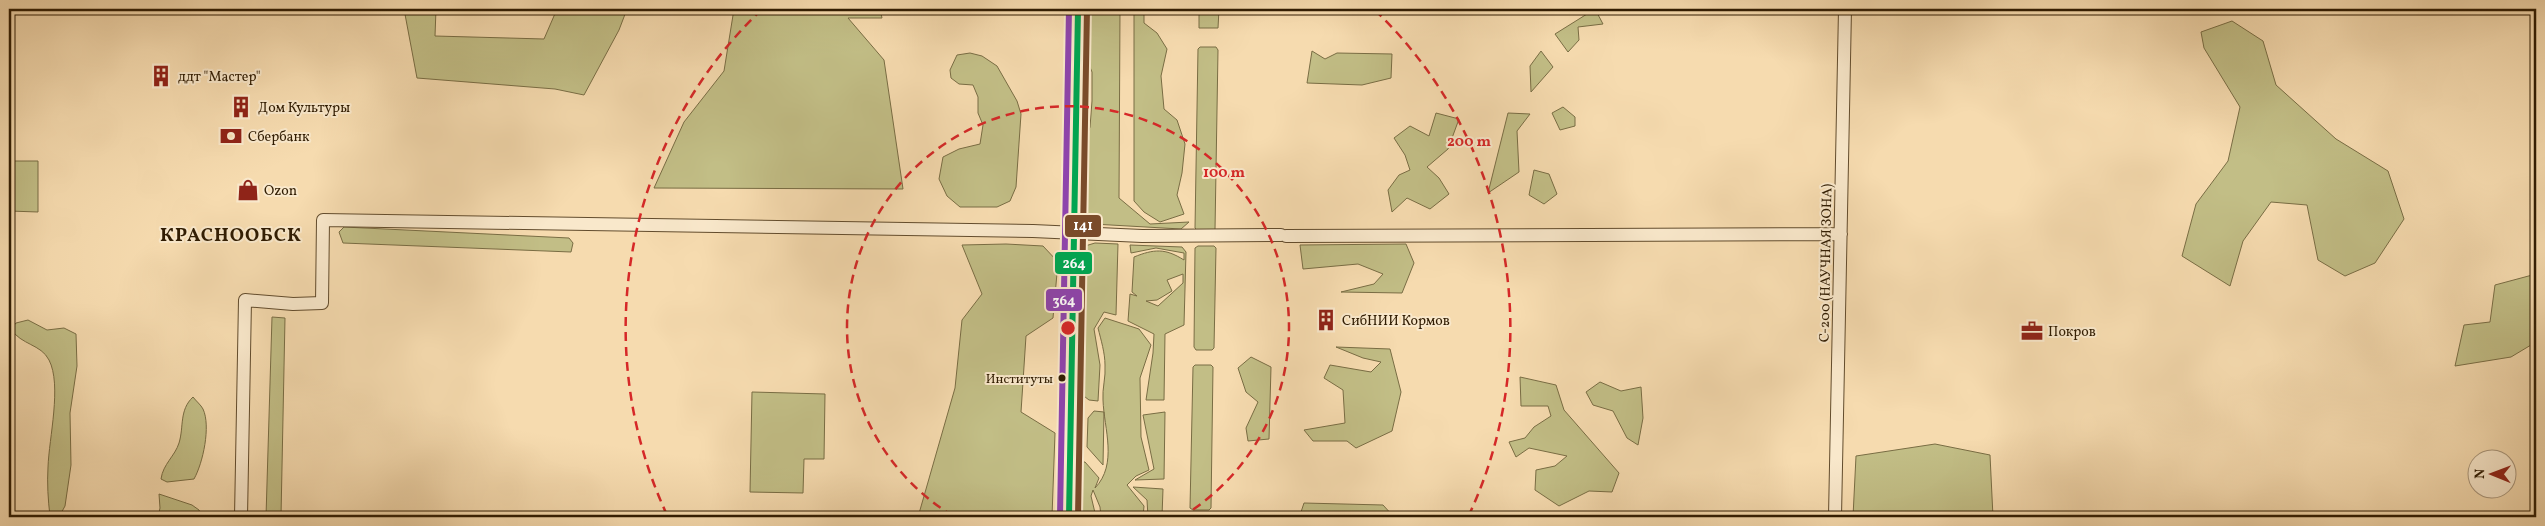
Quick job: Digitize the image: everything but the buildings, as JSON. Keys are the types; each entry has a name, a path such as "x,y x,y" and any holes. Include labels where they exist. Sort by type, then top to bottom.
{"main road":[{"path":"1069,517 1078,9"}],"street":[{"name":"С-200 (НАУЧНАЯ ЗОНА)","path":"1835,517 1844,9"},
{"path":"241,517 245,300 293,304 322,303 323,220 1075,232 1142,236 1840,234"}],"shaded area":[{"path":"404,9 436,9 435,36 544,39 557,9 627,9 619,30 584,95 555,89 417,78"},
{"path":"734,9 880,9 882,18 848,18 884,60 903,189 654,188 684,122 724,71"},
{"path":"1086,9 1120,9 1119,198 1150,224 1189,222 1181,229 1093,224 1084,217 1084,145 1090,127 1092,101 1092,72 1085,55"},
{"path":"1134,9 1144,9 1144,23 1157,33 1167,49 1161,76 1164,109 1177,120 1185,144 1182,173 1177,195 1184,214 1160,222 1144,212 1134,201"},
{"path":"1199,9 1219,9 1218,28 1199,28"},
{"path":"1595,9 1603,24 1578,27 1579,40 1568,52 1555,34"},
{"path":"2232,21 2263,41 2276,85 2336,139 2388,171 2404,219 2375,263 2345,276 2318,260 2307,205 2271,202 2243,241 2230,286 2182,256 2196,204 2228,161 2240,107 2204,48 2201,32"},
{"path":"1200,47 1216,47 1218,50 1215,230 1197,230 1195,228 1198,49"},
{"path":"1312,51 1325,59 1337,53 1392,54 1391,78 1362,85 1307,83"},
{"path":"1541,51 1553,67 1531,92 1530,66"},
{"path":"970,53 982,56 997,66 1017,101 1021,114 1016,187 1010,201 997,207 960,207 947,196 939,179 943,157 959,149 980,144 983,125 978,113 978,97 973,85 959,84 951,78 950,70 957,55"},
{"path":"1563,107 1575,117 1575,126 1560,130 1552,113"},
{"path":"1436,113 1459,119 1448,149 1427,167 1439,178 1449,194 1430,209 1407,198 1392,212 1388,190 1399,175 1410,170 1405,155 1394,138 1410,126 1429,136"},
{"path":"1508,113 1530,114 1517,131 1519,172 1488,193"},
{"path":"9,161 38,161 38,212 9,211"},
{"path":"1534,170 1549,174 1557,194 1544,204 1529,195"},
{"path":"344,227 569,238 573,243 571,252 343,243 339,232"},
{"path":"1095,243 1118,244 1116,315 1104,312 1094,329 1100,365 1098,401 1089,400 1080,393 1081,262 1085,246"},
{"path":"1006,244 1043,246 1058,262 1053,318 1026,336 1021,412 1055,433 1052,517 918,517 955,388 962,320 982,294 962,245"},
{"path":"1406,244 1414,263 1402,293 1341,292 1374,284 1383,274 1358,264 1303,269 1300,245"},
{"path":"1130,245 1182,247 1186,252 1184,325 1165,334 1164,400 1146,400 1154,334 1128,321 1130,294 1137,296 1132,292 1134,257 1148,252 1159,251 1171,253 1184,260 1184,253 1156,248 1131,253","holes":["1183,274 1183,283 1158,306 1146,301 1157,300 1172,291 1167,280"]},
{"path":"1198,246 1214,246 1216,248 1214,348 1212,350 1196,350 1194,347 1195,248"},
{"path":"2536,274 2536,342 2511,357 2455,366 2464,325 2490,322 2495,285"},
{"path":"272,317 285,318 281,517 266,517"},
{"path":"1105,318 1139,329 1151,345 1140,378 1141,437 1149,470 1136,476 1127,485 1144,506 1143,517 1101,517 1100,507 1093,490 1091,496 1096,517 1079,517 1080,462 1085,462 1099,478 1095,488 1102,479 1108,457 1103,396 1105,360 1098,328"},
{"path":"28,320 47,330 64,328 76,334 77,366 70,413 71,465 65,506 59,517 50,516 48,492 48,467 55,397 53,371 49,360 41,351 20,338 11,329 16,323"},
{"path":"1336,347 1390,349 1401,392 1392,431 1356,448 1347,441 1313,441 1304,430 1345,423 1343,390 1324,378 1330,365 1371,372 1381,362 1363,358"},
{"path":"1251,357 1271,367 1269,439 1248,441 1246,428 1258,402 1246,392 1238,368"},
{"path":"1195,365 1211,365 1213,367 1211,508 1209,510 1193,510 1190,508 1193,367"},
{"path":"1520,377 1556,385 1564,410 1619,473 1612,492 1589,491 1559,506 1535,490 1536,470 1555,466 1567,456 1529,448 1516,457 1509,442 1525,438 1534,427 1551,416 1548,406 1521,406"},
{"path":"1600,382 1621,391 1641,387 1643,418 1638,445 1627,438 1613,411 1593,405 1586,392"},
{"path":"752,392 825,394 824,459 804,459 803,493 750,492"},
{"path":"193,397 203,409 206,425 205,444 200,464 194,479 167,482 161,479 162,474 177,448 184,413"},
{"path":"1094,411 1104,412 1103,465 1087,447 1088,418"},
{"path":"1165,412 1164,479 1135,480 1154,469 1143,415"},
{"path":"1935,444 1990,455 1993,517 1853,517 1856,456"},
{"path":"1133,487 1163,489 1162,517 1148,517 1147,500"},
{"path":"159,494 192,505 199,510 202,517 158,517 160,508"},
{"path":"1304,503 1383,505 1394,517 1300,515"}],"transit line":[{"name":"364","path":"1060,517 1069,9"},
{"name":"264","path":"1069,517 1078,9"},
{"name":"141","path":"1078,517 1087,9"}],"place":[{"name":"ддт \"Мастер\"","path":"161,76"},
{"name":"Дом Культуры","path":"241,107"},
{"name":"Сбербанк","path":"231,136"},
{"name":"Ozon","path":"248,190"},
{"name":"СибНИИ Кормов","path":"1326,320"},
{"name":"Покров","path":"2032,331"},
{"name":"Институты","path":"1062,378"}],"district":[{"name":"КРАСНООБСК","path":"231,234"}]}
